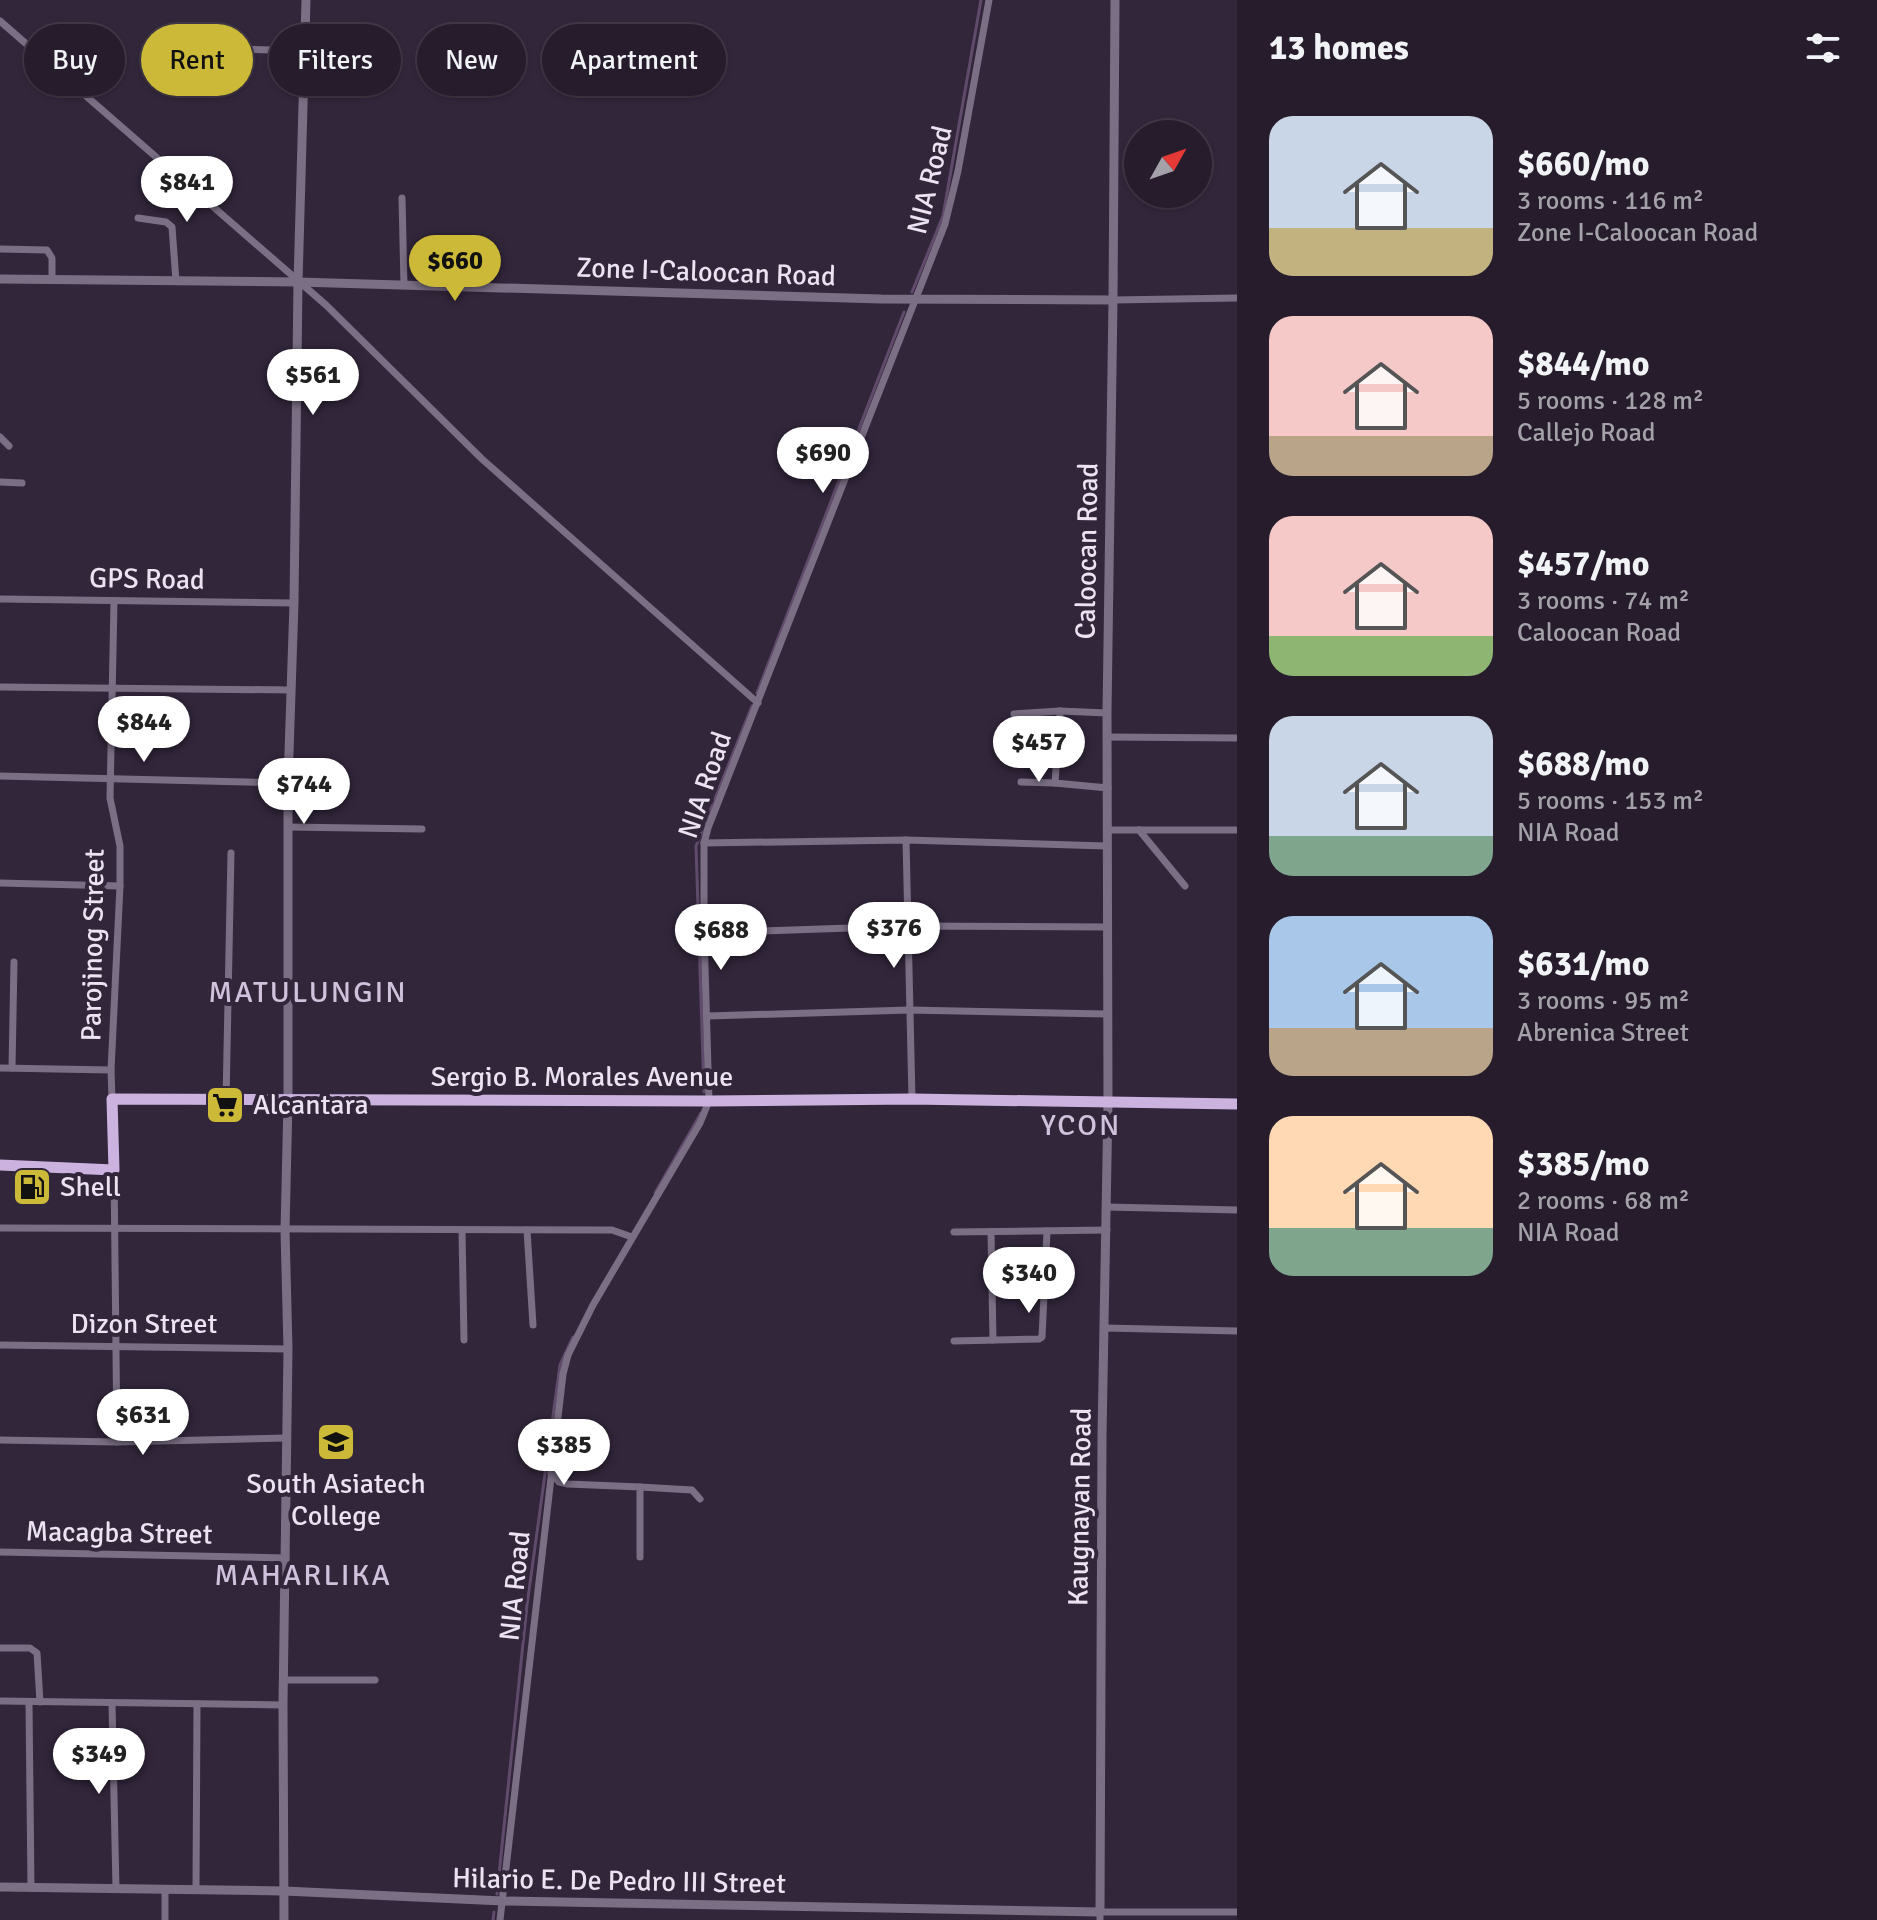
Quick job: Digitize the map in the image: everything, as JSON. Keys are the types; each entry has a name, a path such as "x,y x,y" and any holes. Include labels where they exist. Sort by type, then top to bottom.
{"main road":[{"name":"Sergio B. Morales Avenue","path":"112,1099 912,1099 1237,1104"},
{"path":"0,1165 114,1170 112,1099"}],"street":[{"path":"306,0 306,24"},
{"name":"NIA Road","path":"500,1920 563,1374 568,1355 628,1236 700,1123 709,1101 704,843 713,812 917,299 952,201 989,0"},
{"name":"Caloocan Road","path":"1108,1103 1106,846 1115,0"},
{"path":"0,21 326,305 482,459 758,703"},
{"path":"284,1920 288,783 304,96"},
{"path":"402,198 404,285"},
{"path":"138,218 166,222 172,227 176,281"},
{"path":"0,249 47,250 52,258 52,280"},
{"name":"Zone I-Caloocan Road","path":"0,279 298,282 917,299 1113,300"},
{"path":"1113,300 1237,298"},
{"path":"0,437 9,446"},
{"path":"0,482 22,483"},
{"name":"GPS Road","path":"0,599 294,603"},
{"name":"Parojinog Street","path":"112,1099 120,886 120,846 111,813 110,778 114,601"},
{"path":"0,687 291,690"},
{"path":"1014,714 1060,711 1107,713"},
{"path":"1055,783 1060,711"},
{"path":"1108,737 1237,738"},
{"path":"0,776 288,783"},
{"path":"1021,782 1108,788"},
{"path":"288,827 422,829"},
{"path":"1108,830 1237,830"},
{"path":"1139,830 1185,886"},
{"path":"704,843 906,840 1106,846"},
{"path":"906,840 912,1099"},
{"path":"226,1100 231,853"},
{"path":"0,883 120,886"},
{"path":"704,933 909,926 1106,927"},
{"path":"12,1068 14,962"},
{"path":"708,1016 909,1010 1106,1014"},
{"path":"0,1068 111,1070"},
{"name":"Kaugnayan Road","path":"1100,1916 1108,1103"},
{"path":"114,1170 117,1442"},
{"path":"1107,1207 1237,1210"},
{"path":"0,1228 612,1230 628,1236"},
{"path":"462,1230 464,1340"},
{"path":"527,1230 533,1325"},
{"path":"954,1232 1107,1230"},
{"path":"954,1341 1042,1337 1047,1231"},
{"path":"991,1232 993,1340"},
{"path":"1105,1328 1237,1331"},
{"name":"Dizon Street","path":"0,1345 288,1349"},
{"path":"0,1440 117,1442 286,1438"},
{"path":"550,1471 559,1482 568,1484 692,1490 700,1499"},
{"path":"640,1487 640,1557"},
{"name":"Macagba Street","path":"0,1552 286,1558"},
{"path":"0,1648 30,1648 37,1653 40,1702"},
{"path":"283,1680 375,1680"},
{"path":"0,1701 283,1705"},
{"path":"29,1702 31,1888"},
{"path":"112,1703 116,1889"},
{"path":"196,1890 197,1704"},
{"name":"Hilario E. De Pedro III Street","path":"0,1887 284,1891 503,1901 1100,1916 1237,1912"},
{"path":"165,1889 165,1920"}],"waterway":[{"path":"912,292 943,216 981,0"},
{"path":"757,693 904,312"},
{"path":"704,1092 696,846 752,706"},
{"path":"655,1193 701,1113"},
{"path":"497,1894 527,1605 560,1365 573,1337"},
{"path":"493,1920 494,1912"}],"place":[{"name":"Alcantara","path":"225,1105"},
{"name":"Shell","path":"32,1187"},
{"name":"South Asiatech College","path":"336,1442"}],"district":[{"name":"MATULUNGIN","path":"308,992"},
{"name":"YCON","path":"1081,1125"},
{"name":"MAHARLIKA","path":"303,1575"}]}
